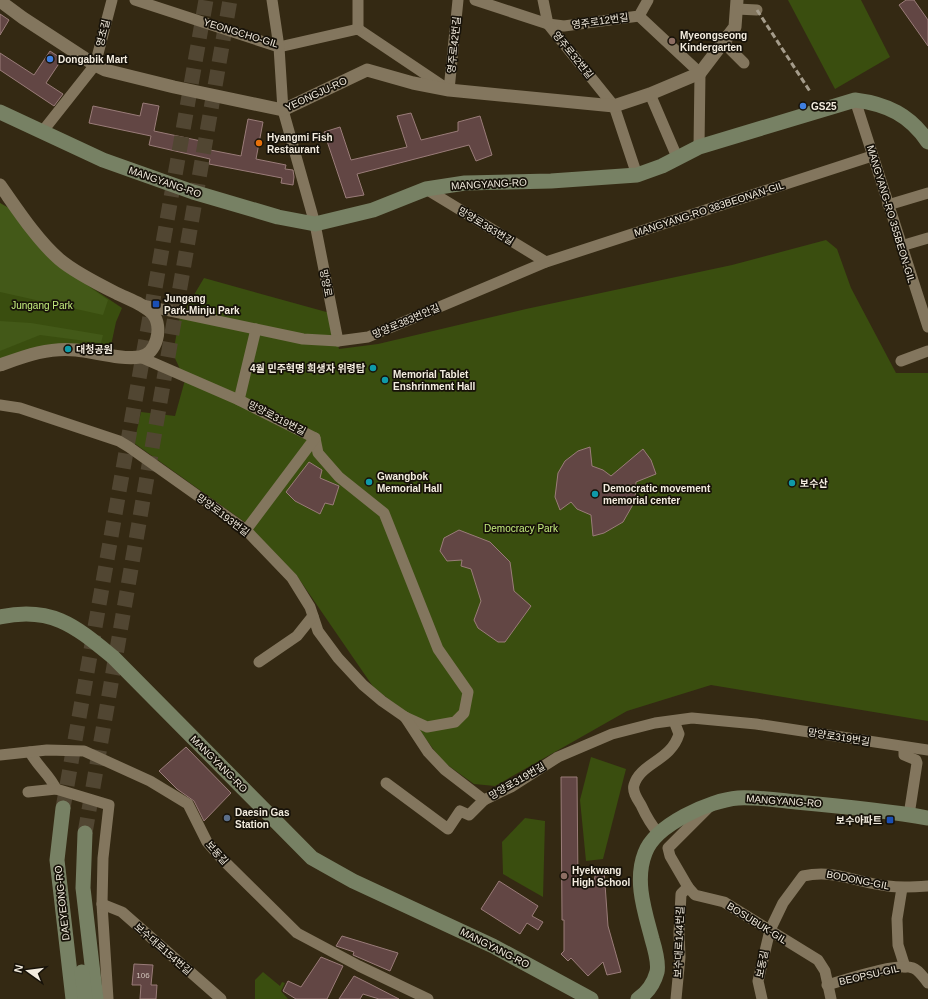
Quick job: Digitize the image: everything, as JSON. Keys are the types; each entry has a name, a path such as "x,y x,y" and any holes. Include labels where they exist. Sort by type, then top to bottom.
{"main road":[{"name":"MANGYANG-RO","path":"0,112 103,160 193,192 278,217 315,224 373,210 426,189 465,183 551,181 637,175 662,166 699,146 855,100 872,102 890,109 909,120 920,130 928,142"},
{"name":"MANGYANG-RO","path":"0,617 20,613 46,615 78,629 113,657 312,858 353,881 493,946 591,999"},
{"name":"MANGYANG-RO","path":"638,999 651,987 657,971 655,950 643,906 640,882 645,853 658,834 676,820 711,805 737,798 815,803 928,818"},
{"name":"DAEYEONG-RO","path":"62,808 57,860 74,999"},
{"path":"85,833 80,950 85,999"},
{"path":"83,888 96,999"}],"street":[{"name":"영초길","path":"95,65 112,0"},
{"name":"YEONGCHO-GIL","path":"135,0 279,47 358,29"},
{"name":"망양로","path":"273,0 279,47 282,110 315,224 338,342"},
{"path":"358,0 358,29 450,90"},
{"name":"영주로42번길","path":"450,90 458,0"},
{"name":"영주로12번길","path":"475,0 548,24 564,26 639,16 648,0"},
{"name":"영주로32번길","path":"543,0 548,24 614,106"},
{"name":"YEONGJU-RO","path":"0,1 23,18 95,65 106,70 174,87 282,110 367,70 413,83 450,90 614,106 650,94 700,73 735,27 737,4"},
{"path":"737,4 757,10"},
{"path":"639,16 700,73 699,146"},
{"path":"724,43 744,63"},
{"path":"42,132 95,65"},
{"path":"650,94 677,157"},
{"name":"MANGYANG-RO 355BEON-GIL","path":"855,100 928,328"},
{"path":"614,106 637,175"},
{"name":"MANGYANG-RO 383BEONAN-GIL","path":"546,262 872,156"},
{"path":"0,185 30,226 59,259 103,286 141,305 153,314 156,321 158,336 152,349 140,357 128,357 75,349 48,350 0,365"},
{"name":"망양로383번길","path":"426,189 546,262"},
{"path":"888,205 928,192"},
{"path":"901,246 928,238"},
{"name":"망양로383번안길","path":"141,305 303,339 338,342 368,337 546,262"},
{"path":"239,400 256,329"},
{"path":"901,361 928,351"},
{"name":"망양로319번길","path":"140,357 239,400 315,438 318,453 339,477 384,513 438,649 468,692 464,713 455,722 427,727 405,717"},
{"name":"망양로193번길","path":"0,405 20,408 119,441 246,530 292,578 310,606 318,631 338,658 362,685 405,717"},
{"path":"246,530 315,438"},
{"path":"259,662 297,636 313,616"},
{"name":"망양로319번길","path":"405,717 428,752 445,770 484,800 511,787 558,757 612,734 655,723 692,718 756,724 928,750"},
{"path":"658,834 650,824 634,793 634,786 643,771 667,755 676,745 680,734 674,721"},
{"path":"904,747 904,755 916,760 917,763 909,815"},
{"name":"보동길","path":"0,754 47,750 84,751 150,781 188,804 207,842 250,888 297,932 359,966 428,999"},
{"path":"30,752 41,768 53,781 56,789"},
{"path":"386,783 448,829 460,811 469,815 484,800"},
{"path":"28,792 56,789 109,805 102,858 102,904 108,999"},
{"name":"BOSUBUK-GIL","path":"711,805 668,848 670,856 688,887 695,895 724,902 818,960 832,983 831,999"},
{"name":"BODONG-GIL","path":"770,930 783,903 803,876 820,872 902,888 928,886"},
{"name":"보수대로144번길","path":"676,999 680,957 679,933 681,894 688,887"},
{"path":"902,888 897,919 898,945 905,967"},
{"name":"보수대로154번길","path":"102,904 122,912 221,999"},
{"name":"보동길","path":"762,999 758,981 770,930"},
{"name":"BEOPSU-GIL","path":"832,983 890,969 905,967 912,967 917,970 928,983"}],"green space":[{"path":"788,0 861,0 890,57 835,89"},
{"name":"Jungang Park","path":"0,203 55,263 122,308 116,322 110,350 0,361"},
{"path":"0,203 9,208 55,263 108,300 103,315 0,292"},
{"name":"Democracy Park","path":"826,240 837,249 851,288 896,373 928,373 928,721 711,685 627,711 495,786 474,784 442,761 406,712 374,688 297,576 246,523 134,443 141,412 175,416 185,380 173,354 179,320 204,278 330,313 339,349 378,344 526,309 732,265"},
{"path":"0,321 31,323 103,335 101,343 40,335 0,351"},
{"path":"591,757 626,769 603,859 586,861 580,800"},
{"path":"525,818 545,821 543,897 503,874 502,842"},
{"path":"263,972 280,986 282,982 285,983 281,991 288,999 255,999 255,980"}],"building":[{"path":"906,0 914,0 928,20 928,46 899,5"},
{"path":"0,14 9,20 0,35"},
{"path":"50,51 62,59 46,83 63,94 54,106 0,70 0,53 34,75"},
{"path":"143,103 159,106 154,131 201,141 200,148 241,156 248,119 263,122 256,159 286,165 285,169 293,170 293,185 281,183 282,178 209,164 210,159 149,145 151,136 89,123 93,106 140,116"},
{"path":"411,113 421,140 458,131 458,122 480,116 492,155 476,161 469,145 357,174 364,195 346,198 324,132 340,127 351,160 407,147 397,116"},
{"name":"Democratic movement memorial center","path":"590,447 592,466 603,470 611,476 643,449 651,460 656,474 636,482 635,501 623,522 604,533 593,536 591,515 577,509 571,502 560,510 555,497 558,473 565,461 578,451"},
{"path":"309,462 322,470 320,478 339,486 333,505 325,503 320,514 295,501 286,492"},
{"path":"459,530 490,542 510,562 514,591 531,606 505,642 498,642 478,628 474,620 481,601 471,569 461,566 462,560 447,561 440,551 444,538"},
{"path":"186,747 231,793 204,821 194,801 177,789 159,771"},
{"path":"561,777 577,777 578,884 594,882 596,871 604,870 608,926 621,972 607,975 603,962 588,976 571,958 568,961 561,954 564,951 564,920 562,920"},
{"path":"499,881 538,906 532,916 543,922 538,930 527,923 520,934 481,909"},
{"path":"342,936 398,953 390,971 353,955 354,952 336,946"},
{"path":"321,957 343,966 327,999 296,999 283,991 288,981 301,987"},
{"path":"134,964 153,965 151,985 157,985 156,999 140,999 141,985 132,985"},
{"path":"354,976 399,999 379,999 363,994 360,999 339,999"}],"tunnel":[{"path":"63,808 206,0"},
{"path":"85,833 230,0"}],"railway":[{"path":"757,10 811,93"}],"place":[{"name":"Myeongseong Kindergarten","path":"672,41"},
{"name":"Dongabik Mart","path":"50,59"},
{"name":"GS25","path":"803,106"},
{"name":"Hyangmi Fish Restaurant","path":"259,143"},
{"name":"Jungang Park-Minju Park","path":"156,304"},
{"name":"대청공원","path":"68,349"},
{"name":"4월 민주혁명 희생자 위령탑","path":"373,368"},
{"name":"Memorial Tablet Enshrinment Hall","path":"385,380"},
{"name":"Gwangbok Memorial Hall","path":"369,482"},
{"name":"보수산","path":"792,483"},
{"name":"Democratic movement memorial center","path":"595,494"},
{"name":"Daesin Gas Station","path":"227,818"},
{"name":"보수아파트","path":"890,820"},
{"name":"Hyekwang High School","path":"564,876"}]}
